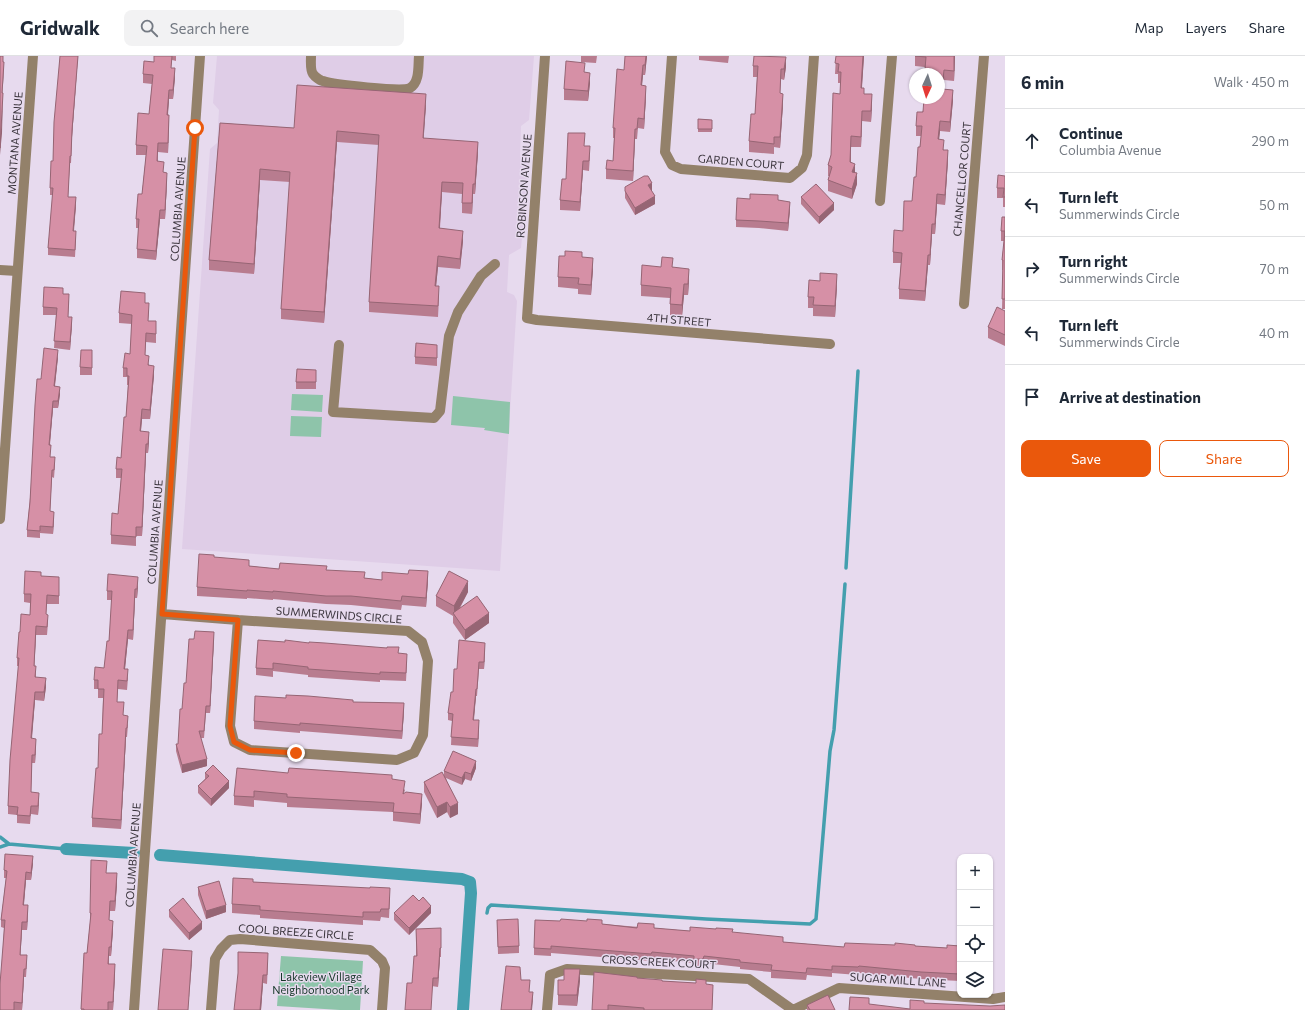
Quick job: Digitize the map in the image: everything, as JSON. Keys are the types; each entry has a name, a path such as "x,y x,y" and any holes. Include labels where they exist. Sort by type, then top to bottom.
{"street":[{"name":"MONTANA AVENUE","path":"0,519 33,56"},
{"name":"COLUMBIA AVENUE","path":"134,1010 200,56"},
{"path":"311,56 313,74 323,81 360,87 403,90 410,88 418,76 419,56"},
{"name":"ROBINSON AVENUE","path":"527,318 545,56"},
{"name":"GARDEN COURT","path":"672,56 665,152 672,165 681,169 790,178 802,168 807,155 814,56"},
{"path":"880,200 892,56"},
{"name":"CHANCELLOR COURT","path":"964,304 984,56"},
{"path":"339,345 333,412 434,418 440,411 449,336 458,312 480,276 495,264"},
{"path":"0,270 17,271"},
{"name":"4TH STREET","path":"527,318 830,344"},
{"name":"SUMMERWINDS CIRCLE","path":"162,614 408,631 422,642 428,662 423,735 414,753 397,760 250,750 234,742 230,726 238,620"},
{"name":"COOL BREEZE CIRCLE","path":"211,1010 215,959 221,949 230,940 240,939 370,950 382,961 385,968 382,1010"},
{"name":"CROSS CREEK COURT","path":"547,1010 550,975 567,970 749,979 793,1010"},
{"name":"SUGAR MILL LANE","path":"793,1010 838,988 993,999 1005,997"}],"shaded area":[{"path":"217,56 534,56 529,120 521,126 520,157 529,162 521,248 509,255 507,292 514,295 517,301 500,571 182,549 210,149 217,143 219,110 213,103"}],"green space":[{"path":"292,394 323,395 322,412 291,410"},
{"path":"453,396 510,402 509,434 484,430 485,428 451,425"},
{"path":"291,416 322,417 321,437 290,436"},
{"name":"Lakeview Village Neighborhood Park","path":"281,956 363,961 360,1010 277,1006"}],"building":[{"path":"0,56 3,56 4,62 0,148"},
{"path":"60,56 78,56 68,197 76,197 73,231 76,231 75,250 48,248 53,188 50,188 51,161 53,161 54,122"},
{"path":"154,56 172,56 171,68 175,68 173,90 169,90 167,115 169,115 168,143 158,143 157,161 164,162 163,172 167,173 165,210 160,210 156,251 137,249 139,219 136,219 138,194 142,194 147,146 136,145 138,113 149,114 153,75 143,74 144,61 154,62"},
{"path":"625,56 646,56 645,65 643,65 641,85 646,86 644,119 638,118 637,129 635,129 633,171 606,169 607,160 613,161 615,128 613,128 617,69 624,70"},
{"path":"754,56 786,57 784,69 781,69 780,93 783,94 780,137 774,137 774,144 749,141 751,114 755,114 758,66 753,66"},
{"path":"836,56 863,56 861,88 864,88 864,94 872,94 871,111 862,111 861,137 851,136 850,162 855,164 852,172 857,173 852,189 828,180 832,167 828,165 831,155 833,93 840,94 841,72 838,72 839,64 835,63"},
{"path":"915,56 954,56 954,71 945,70 945,68 925,68 926,57"},
{"path":"566,61 585,63 584,72 590,73 588,91 564,89"},
{"path":"297,85 426,94 423,138 478,142 472,203 462,203 463,183 442,182 439,228 463,231 460,259 438,256 435,286 439,286 438,306 369,302 379,135 337,131 324,312 281,309 290,172 260,169 254,264 209,260 220,123 294,128"},
{"path":"945,89 953,90 950,122 940,121 938,139 944,140 943,150 948,150 945,195 937,194 935,224 932,224 930,255 928,255 925,291 899,289 902,253 893,252 894,230 903,231 904,201 912,201 922,126 916,126 917,112 923,112 924,104 945,104"},
{"path":"698,119 712,120 712,129 698,129"},
{"path":"568,133 585,133 584,146 590,146 589,161 583,161 580,202 560,200 562,179 566,179"},
{"path":"998,175 1005,176 1005,197 1003,197 1004,188 997,188"},
{"path":"644,176 648,176 652,183 648,185 655,196 635,208 625,191 625,187"},
{"path":"816,184 834,203 819,217 801,197"},
{"path":"750,194 778,195 778,200 790,202 788,223 736,220 737,198 750,199"},
{"path":"1002,217 1005,217 1005,231 1001,231"},
{"path":"1005,231 1005,299 1002,299 1002,260"},
{"path":"565,251 582,252 582,257 593,258 591,285 578,284 579,278 558,277 559,256 565,256"},
{"path":"662,257 673,258 672,267 689,269 688,284 684,284 682,305 670,304 671,288 641,285 642,265 661,267"},
{"path":"820,273 837,274 835,306 813,305 814,297 808,297 809,280 820,281"},
{"path":"44,287 63,288 63,294 69,294 68,317 72,317 70,342 54,341 57,308 43,307"},
{"path":"121,291 145,293 145,303 149,303 148,321 156,321 156,334 146,333 145,355 149,356 148,365 154,366 150,410 142,409 140,431 149,432 148,444 146,444 142,527 136,527 136,537 111,535 112,513 118,514 122,469 116,469 117,457 121,458 129,376 127,376 127,368 123,368 125,353 130,354 132,315 119,313"},
{"path":"997,307 1005,311 1005,335 988,327"},
{"path":"416,343 437,345 437,358 415,357"},
{"path":"44,348 58,350 54,386 60,387 58,401 53,401 49,445 51,445 50,457 55,457 54,470 52,470 50,511 54,512 53,527 40,526 40,531 27,530 37,379 41,379"},
{"path":"81,350 92,350 92,368 80,367"},
{"path":"297,369 316,370 316,382 296,382"},
{"path":"199,554 249,560 249,566 279,569 280,563 327,566 326,570 365,572 364,578 382,580 382,572 408,574 409,570 428,571 426,598 402,596 401,601 351,596 326,596 273,591 247,591 197,587"},
{"path":"25,571 41,572 41,576 59,577 59,596 47,595 47,627 36,626 34,666 36,666 35,677 46,678 44,692 35,692 31,738 36,739 35,755 32,755 31,792 39,793 38,806 31,806 30,816 17,815 18,807 8,806 21,614 30,615 31,594 24,594"},
{"path":"449,571 468,581 454,606 436,596"},
{"path":"108,574 138,577 137,589 135,589 133,630 128,630 124,669 128,669 127,681 118,680 117,702 124,702 123,715 128,716 121,820 92,818 96,768 98,768 99,734 102,734 104,689 98,689 98,680 94,680 95,667 104,668 107,641 109,641 112,591 107,591"},
{"path":"477,596 489,613 465,630 453,613"},
{"path":"195,631 214,632 210,706 206,706 204,731 199,731 207,759 182,765 176,744 178,744 180,709 182,709 184,683 186,683 189,639 194,639"},
{"path":"258,640 285,642 285,640 387,648 399,647 398,653 407,654 406,673 380,672 380,674 308,669 308,667 273,663 273,669 256,668"},
{"path":"459,640 485,643 484,662 479,662 473,720 479,720 478,739 451,737 453,714 448,713 451,692 453,692 454,669 457,669"},
{"path":"286,695 353,700 353,702 404,703 402,731 254,721 255,696 286,698"},
{"path":"453,751 476,761 471,774 465,772 462,778 444,771"},
{"path":"213,765 229,781 211,799 198,786 209,776 205,773"},
{"path":"237,768 288,773 289,768 392,775 392,779 405,781 403,794 406,792 422,794 420,814 393,812 394,803 287,797 287,794 254,791 254,797 234,796"},
{"path":"442,772 458,803 450,807 447,802 437,807 424,782"},
{"path":"5,854 33,856 31,873 26,872 23,905 28,905 27,922 22,922 20,955 27,955 26,969 24,969 22,1003 14,1002 14,1010 0,1010 0,984 5,920 1,920 7,871 4,870"},
{"path":"91,860 107,861 106,873 117,873 115,901 110,901 109,920 113,921 108,964 115,964 113,1002 108,1002 108,1010 81,1009 84,953 87,953 91,913"},
{"path":"233,878 253,879 253,882 390,888 389,909 381,909 380,912 363,912 363,917 260,910 260,906 232,904"},
{"path":"219,881 226,905 206,911 198,887"},
{"path":"413,895 419,901 423,897 431,906 409,928 394,913"},
{"path":"183,898 202,922 189,933 169,910"},
{"path":"518,919 519,946 498,947 497,920"},
{"path":"561,919 587,921 587,919 602,920 602,924 637,928 638,923 654,924 654,928 690,931 690,927 733,929 732,932 783,937 783,942 844,947 845,943 895,945 895,943 947,948 947,945 957,946 957,974 859,966 832,966 832,970 807,968 806,973 771,970 772,965 740,962 740,960 704,956 703,959 694,959 694,956 652,952 651,954 551,946 551,949 534,948 535,920 560,921"},
{"path":"441,928 438,978 433,978 431,1010 405,1010 407,983 412,983 414,956 417,956 416,929"},
{"path":"163,949 192,951 188,1010 158,1010"},
{"path":"238,952 268,953 267,975 263,975 260,1010 234,1010 238,973"},
{"path":"506,966 520,967 521,980 530,980 529,992 533,992 531,1010 501,1010"},
{"path":"564,969 580,969 577,995 558,995 558,980 564,980"},
{"path":"594,972 662,981 696,983 696,979 706,980 706,984 713,985 712,1010 644,1010 644,1008 608,1005 608,1010 592,1010"},
{"path":"828,995 835,1010 810,1010 807,1005"},
{"path":"850,997 869,998 869,1004 910,1009 910,1000 924,1001 924,1003 990,1006 1005,1005 1005,1010 849,1010"}],"waterway":[{"path":"846,568 858,371"},
{"path":"487,913 488,908 491,905 810,924 816,919 830,751 834,730 845,584"},
{"path":"0,837 9,844"},
{"path":"0,847 9,844 66,849"},
{"path":"66,849 134,853"},
{"path":"160,855 462,879 470,882 471,893 463,1010"}],"route":[{"path":"195,128 162,614 238,620 230,726 234,742 250,750 296,753"}]}
